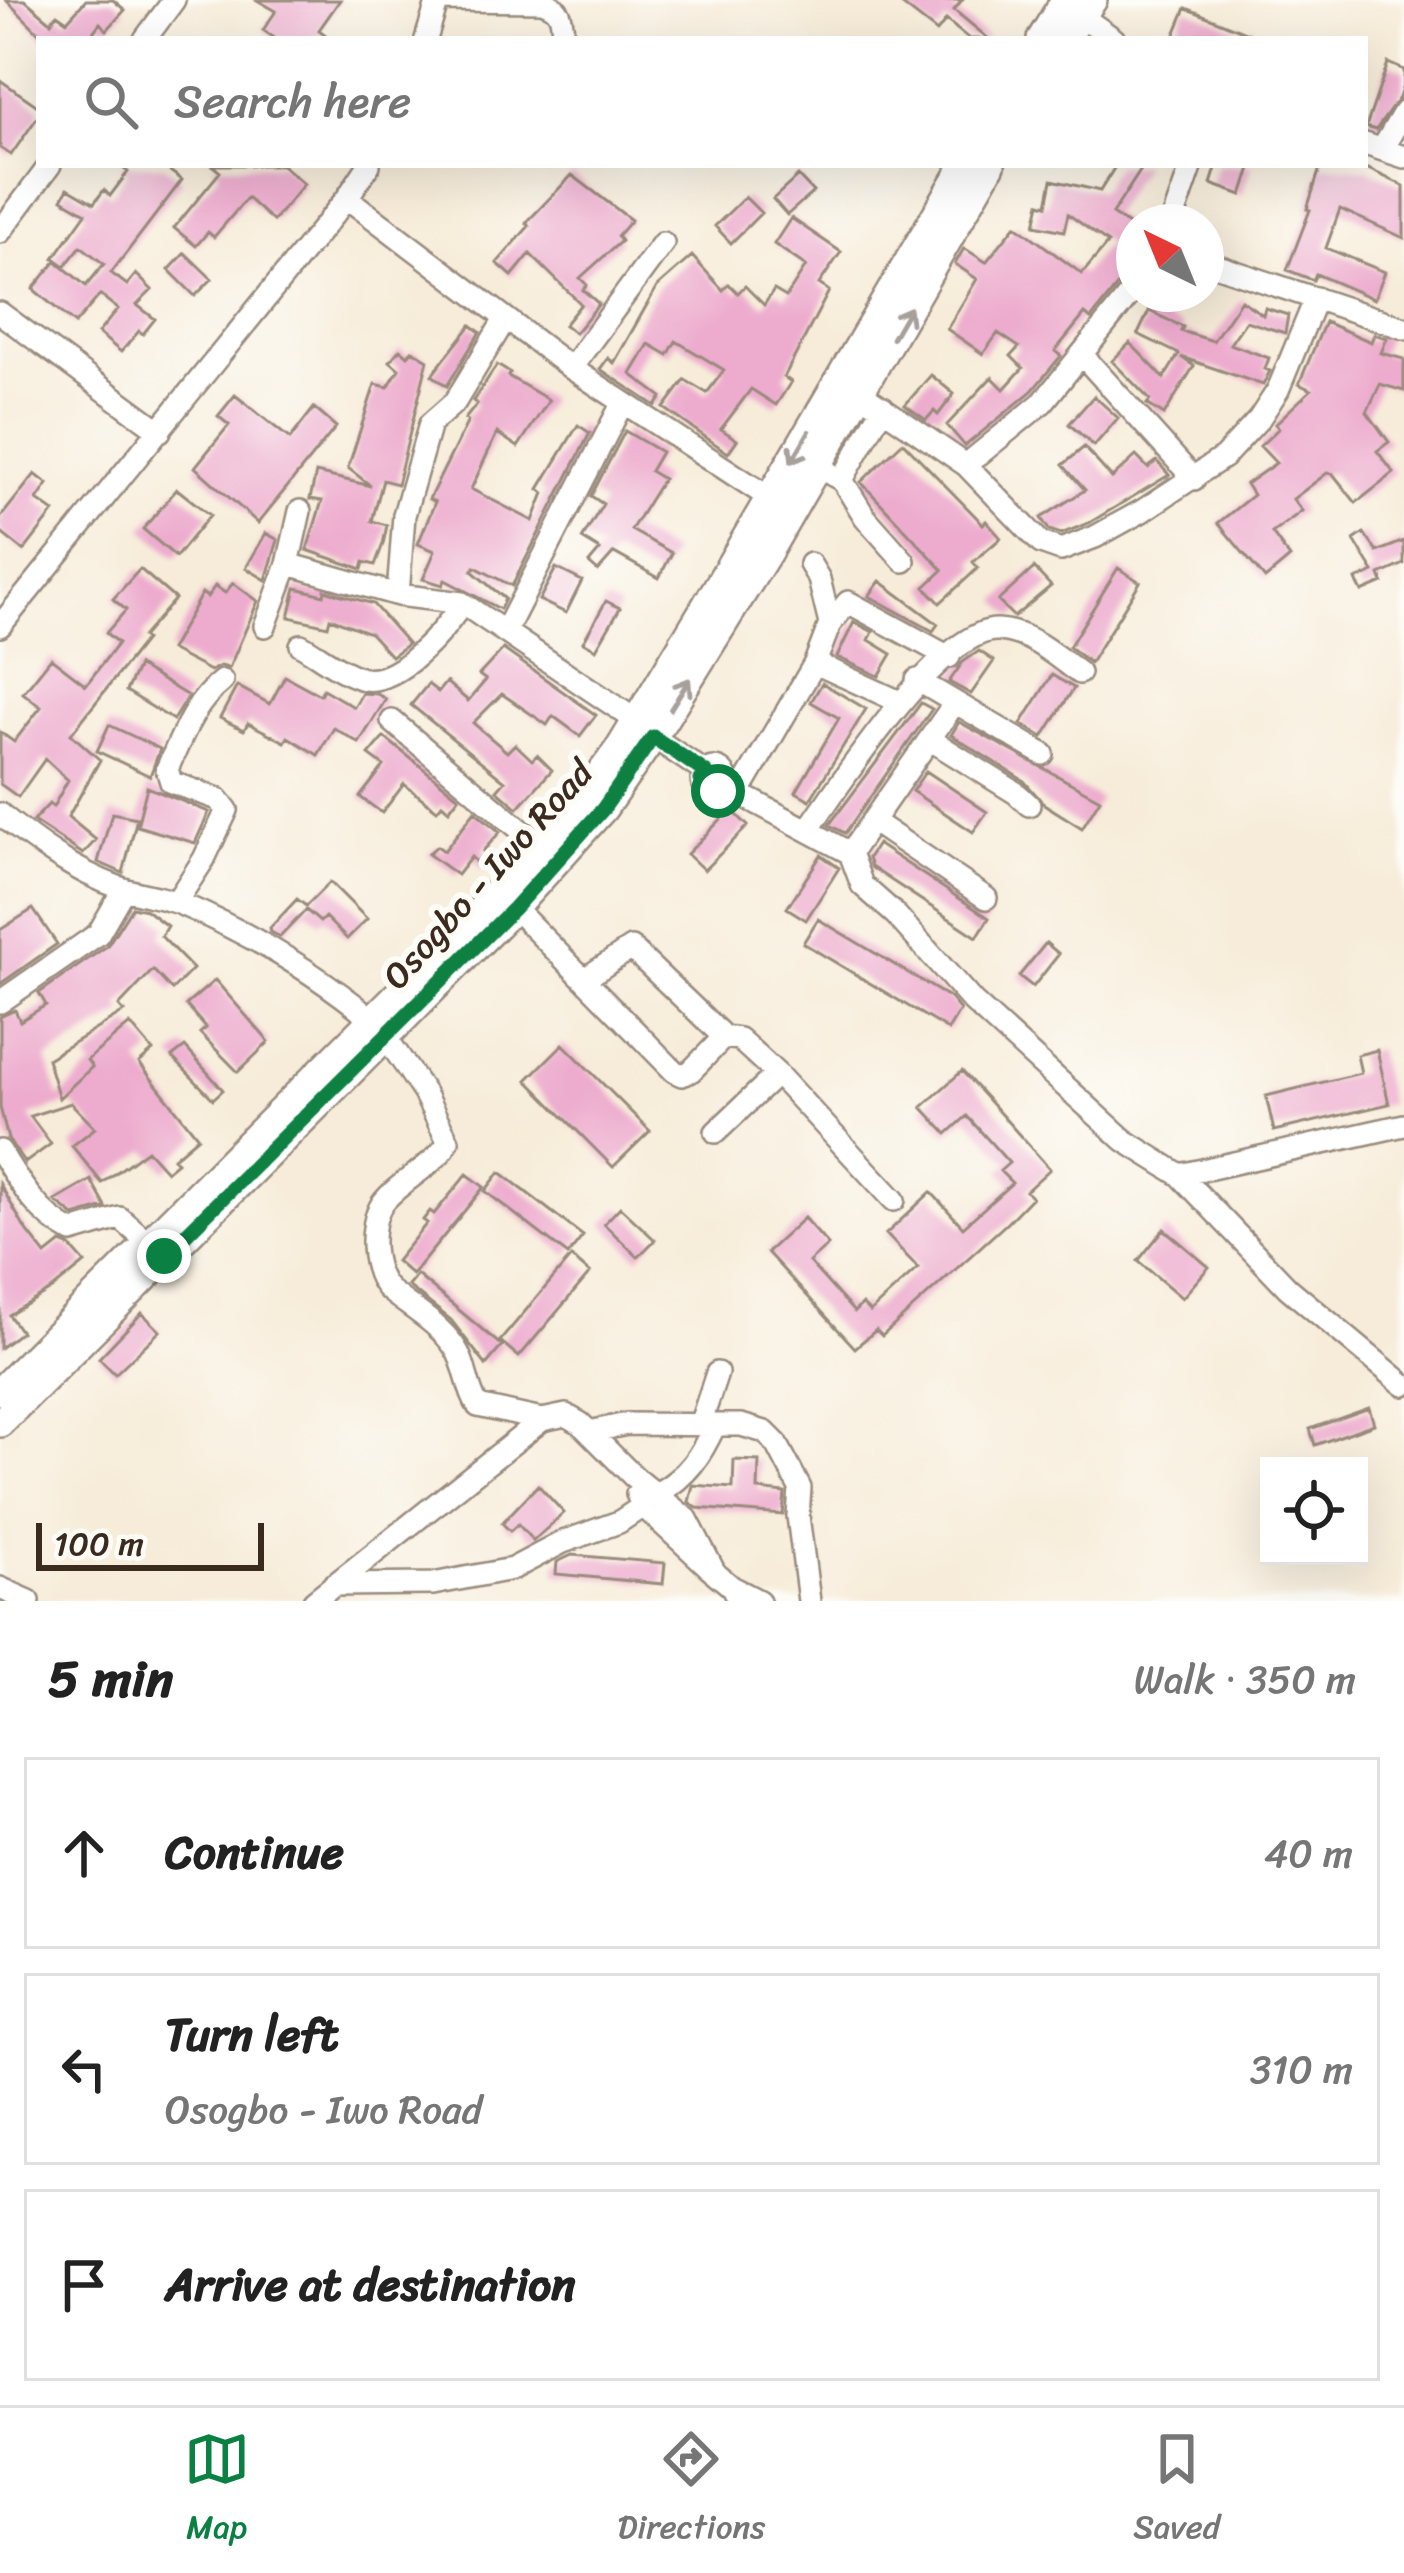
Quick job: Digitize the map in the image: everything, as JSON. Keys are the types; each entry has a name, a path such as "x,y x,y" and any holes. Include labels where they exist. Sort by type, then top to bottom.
{"main road":[{"path":"1045,36 1076,14"},
{"name":"Osogbo - Iwo Road","path":"0,1391 429,979 514,908 603,809 645,729 780,505 963,168"},
{"name":"Osogbo - Iwo Road","path":"780,505 872,400 989,168"},
{"name":"Osogbo - Iwo Road","path":"429,979 645,729"},
{"name":"Osogbo - Iwo Road","path":"0,1423 379,1028"}],"street":[{"path":"147,36 174,0"},
{"path":"427,36 437,0 542,1 554,5 562,15 563,35"},
{"path":"1076,14 1109,36"},
{"path":"1404,112 1373,146 1404,157"},
{"path":"0,232 48,168"},
{"path":"0,626 367,168"},
{"path":"1178,204 1191,168"},
{"path":"347,198 504,321 780,505"},
{"path":"571,368 663,243"},
{"path":"1224,268 1404,328"},
{"path":"842,480 872,400 966,465 1041,543 1060,550 1095,537 1224,458 1278,390 1316,298"},
{"path":"966,465 1043,402 1116,312"},
{"path":"0,313 160,431"},
{"path":"398,595 404,515 430,424 470,382 504,321"},
{"path":"1083,356 1194,478"},
{"path":"506,631 623,402"},
{"path":"816,466 842,480 865,518 904,561"},
{"path":"265,626 288,564 300,511"},
{"path":"288,564 398,595 462,603 705,772 701,780 707,790 732,790 850,854 862,885 973,1002 1124,1140 1180,1175 1288,1288 1404,1385"},
{"path":"810,564 820,579 830,624"},
{"path":"732,790 814,663 830,624 848,602 949,657"},
{"path":"301,645 359,678 378,679 407,663 446,628 462,603"},
{"path":"809,828 917,680 978,634 994,629 1036,641 1079,673"},
{"path":"814,663 900,703"},
{"path":"917,680 1043,754"},
{"path":"176,902 204,860 227,810 218,799 171,782 167,770 204,695 222,682"},
{"path":"850,854 954,704"},
{"path":"392,721 541,847"},
{"path":"931,740 1029,805"},
{"path":"860,759 897,785"},
{"path":"0,814 80,872 124,890 176,902 275,951 328,983 379,1028 424,1093 448,1141 445,1150 411,1173 378,1210 371,1229 385,1288 454,1345 478,1406 542,1420 566,1415 589,1432 651,1500 687,1519 729,1587 759,1601"},
{"path":"872,821 986,898"},
{"path":"0,1002 98,934 124,890"},
{"path":"514,908 674,1071 682,1075 691,1071 724,1037"},
{"path":"586,978 631,948 724,1037 739,1039 777,1074 894,1200"},
{"path":"716,1132 777,1074"},
{"path":"1180,1175 1404,1125"},
{"path":"0,1151 22,1187 53,1222 72,1232 120,1218 149,1243"},
{"path":"333,1585 433,1583 512,1569 563,1542 619,1522 694,1465 717,1373"},
{"path":"314,1601 542,1420"},
{"path":"589,1432 627,1424 741,1425 765,1432 800,1488 798,1516 809,1601"},
{"path":"610,1547 619,1522"},
{"path":"433,1583 452,1601"},
{"path":"0,1588 29,1601"}],"building":[{"path":"6,0 25,0 51,22 57,14 67,21 86,0 113,0 125,10 107,30 100,23 90,36 42,36"},
{"path":"257,0 340,0 319,30 327,36 272,36 263,30 276,11"},
{"path":"896,0 962,0 954,10 985,36 965,36 946,20 937,32"},
{"path":"1186,8 1255,36 1174,36"},
{"path":"1388,63 1404,70 1399,98 1376,130 1368,128"},
{"path":"0,80 36,105 36,119 11,155 0,148"},
{"path":"123,168 166,168 182,180 111,273 127,285 136,274 152,290 137,305 155,319 121,352 98,333 118,309 100,295 75,324 33,289 56,261 86,286 104,264 81,246 65,266 54,258 86,213 62,199 68,188 94,203 104,190 110,196 128,172"},
{"path":"215,168 285,168 304,184 273,221 247,198 214,237 208,232 196,246 174,228 220,172"},
{"path":"1114,168 1142,168 1112,214 1116,217 1116,288 1091,319 1085,314 1055,351 1061,356 1032,391 965,446 947,425 992,377 1004,389 1023,368 1011,356 1019,347 998,333 983,354 947,329 977,279 955,264 964,248 986,262 1016,225 1082,274 1108,243 1068,214 1064,231 1035,225 1040,203 1047,205 1052,180 1100,191"},
{"path":"1216,168 1251,168 1242,195 1211,184"},
{"path":"1320,168 1368,169 1404,186 1404,238 1340,209 1326,248 1385,272 1374,299 1316,274 1313,280 1287,270"},
{"path":"572,175 631,220 617,236 621,241 580,278 587,285 583,290 599,304 575,333 564,325 581,304 530,254 512,276 497,263 529,226 526,223"},
{"path":"798,176 813,192 787,215 773,199"},
{"path":"745,197 761,213 731,243 715,226"},
{"path":"791,218 841,252 819,284 829,291 784,377 791,382 776,405 751,389 721,429 737,440 728,453 664,408 685,380 707,393 724,370 676,341 668,355 649,344 631,374 662,397 656,406 600,369 608,358 614,363 657,287 692,256 723,290 729,284 738,293 745,286 764,305 774,290 786,297 806,266 774,244"},
{"path":"185,253 212,279 195,296 169,270"},
{"path":"1241,300 1263,315 1265,308 1288,315 1285,333 1246,321 1230,344 1269,358 1265,369 1270,371 1263,385 1181,357 1194,366 1164,415 1147,404 1150,400 1112,361 1130,343 1164,378 1179,354 1138,334 1149,312 1183,327 1181,331 1213,341"},
{"path":"1325,322 1371,342 1374,334 1387,338 1381,353 1404,359 1404,391 1380,384 1367,412 1389,442 1377,451 1394,473 1356,503 1333,474 1327,473 1293,499 1302,511 1272,533 1290,558 1265,579 1218,523 1253,495 1246,484 1276,463 1260,446 1279,428 1275,424 1311,390 1299,384"},
{"path":"471,325 480,332 447,386 432,375"},
{"path":"400,349 428,360 397,484 383,480 372,521 387,525 383,544 375,565 364,562 362,569 307,550 322,501 310,499 316,473 371,486 348,468 375,384 388,387 399,369 390,361"},
{"path":"497,365 549,400 518,447 497,433 471,489 533,521 544,493 539,489 578,425 590,433 512,586 475,567 472,571 505,599 500,609 445,580 443,585 423,579 435,551 418,544 435,502 429,499 465,419 477,404 473,401"},
{"path":"931,375 954,394 938,415 934,411 926,420 905,405"},
{"path":"235,395 290,439 314,408 336,427 258,523 195,467 229,425 218,416"},
{"path":"1094,396 1118,418 1094,446 1069,424"},
{"path":"625,431 661,452 650,471 663,479 631,530 672,553 659,578 614,553 598,571 589,563 600,550 582,539 603,504 591,496"},
{"path":"903,442 1001,538 973,562 978,568 940,603 925,587 943,570 861,482"},
{"path":"1084,447 1112,478 1136,456 1148,468 1157,461 1169,475 1089,523 1061,534 1049,530 1041,518 1085,490 1063,465"},
{"path":"35,474 48,484 37,500 54,512 24,551 0,532 0,518"},
{"path":"177,489 210,515 176,557 143,529"},
{"path":"266,533 278,540 266,580 246,568"},
{"path":"1364,533 1377,552 1404,541 1404,564 1380,575 1383,583 1362,592 1356,580 1374,572 1354,540"},
{"path":"556,568 582,581 566,613 539,600"},
{"path":"1034,568 1051,586 1014,617 998,601"},
{"path":"1118,568 1140,582 1090,663 1069,647"},
{"path":"140,569 175,599 71,734 100,760 68,817 96,840 83,854 33,821 49,804 53,807 68,780 45,759 18,797 0,784 0,732 14,742 41,707 23,693 51,658 86,685 118,643 106,633 126,610 113,599"},
{"path":"880,581 938,624 933,631 869,596"},
{"path":"233,583 258,601 229,668 210,671 170,650 202,593 207,597 215,586 225,593"},
{"path":"296,588 324,595 325,590 373,604 408,644 391,656 370,633 330,618 328,626 289,617"},
{"path":"606,601 620,608 596,649 583,642"},
{"path":"854,622 873,632 869,640 892,654 879,676 837,657"},
{"path":"503,649 596,715 580,736 553,716 547,725 502,694 473,723 507,752 515,744 532,760 537,755 552,770 518,808 497,790 505,781 411,705 428,684 438,692 446,682 468,701 486,680 479,675"},
{"path":"979,651 994,661 971,694 949,682 963,662"},
{"path":"138,666 188,696 173,720 126,691"},
{"path":"1052,675 1074,688 1043,737 1021,724"},
{"path":"285,676 320,695 323,689 354,707 362,693 386,699 359,743 334,728 318,755 288,737 285,742 248,723 244,730 220,718 237,686 270,704"},
{"path":"822,683 866,709 810,800 796,792 839,718 811,702"},
{"path":"921,703 932,709 845,833 829,825"},
{"path":"959,722 1100,799 1082,828 1044,804 1024,781 951,735"},
{"path":"109,725 160,749 150,776 97,751"},
{"path":"384,737 459,797 449,810 442,804 437,810 404,784 382,813 360,797 384,766 369,755"},
{"path":"926,771 987,812 973,832 912,791"},
{"path":"147,787 209,812 195,843 137,826"},
{"path":"731,809 748,826 704,870 687,854"},
{"path":"475,811 500,832 483,851 492,860 483,869 471,857 457,875 428,854 437,846 444,851"},
{"path":"112,813 137,818 123,873 98,862"},
{"path":"877,844 989,918 977,937 871,867 868,858"},
{"path":"821,855 839,868 806,920 787,908"},
{"path":"330,882 367,919 347,939 325,917 320,922 306,910 280,937 271,932 297,899 306,906"},
{"path":"132,907 146,910 167,926 161,936 193,969 172,990 153,970 119,1006 124,1012 47,1059 59,1098 92,1067 87,1060 130,1024 153,1051 139,1063 198,1137 173,1158 177,1162 166,1171 147,1150 102,1183 72,1146 95,1128 71,1103 30,1116 51,1144 25,1163 8,1139 0,1107 0,1017 15,1010 20,1021 46,1005 39,993 107,946"},
{"path":"33,909 57,944 0,984 0,930"},
{"path":"818,919 950,998 960,1010 948,1030 803,943"},
{"path":"1046,943 1059,954 1033,987 1019,976"},
{"path":"215,980 269,1042 238,1072 200,1033 206,1028 186,1005"},
{"path":"563,1044 650,1131 613,1167 527,1080"},
{"path":"185,1047 223,1090 213,1099 172,1057"},
{"path":"1377,1050 1389,1104 1274,1131 1266,1096 1361,1073 1357,1055"},
{"path":"962,1071 1050,1169 1026,1191 1032,1197 1007,1223 882,1336 876,1330 855,1348 767,1252 804,1218 828,1245 809,1262 854,1312 862,1304 870,1312 918,1268 886,1234 931,1192 963,1227 1012,1183 1000,1171 1009,1163 967,1116 947,1134 922,1107"},
{"path":"500,1172 583,1236 568,1255 485,1191"},
{"path":"467,1174 484,1187 412,1275 396,1261 427,1223 423,1220 430,1211 434,1214"},
{"path":"91,1180 106,1207 74,1216 55,1201"},
{"path":"0,1184 46,1255 61,1243 85,1263 9,1315 21,1332 0,1348"},
{"path":"620,1207 655,1240 638,1257 604,1224"},
{"path":"1164,1229 1209,1267 1182,1298 1138,1261"},
{"path":"571,1257 590,1273 519,1357 500,1341"},
{"path":"417,1275 502,1346 486,1365 451,1320 408,1286"},
{"path":"142,1313 160,1331 115,1374 99,1358"},
{"path":"1369,1408 1374,1424 1315,1445 1310,1429"},
{"path":"734,1460 759,1461 758,1490 785,1493 783,1515 697,1508 689,1502 693,1485 733,1488"},
{"path":"538,1485 564,1513 533,1541 518,1524 510,1531 502,1523"},
{"path":"572,1555 665,1563 663,1584 556,1574 557,1562"}],"route":[{"path":"164,1256 514,908 603,809 653,737 705,772 704,788 718,791"}]}
